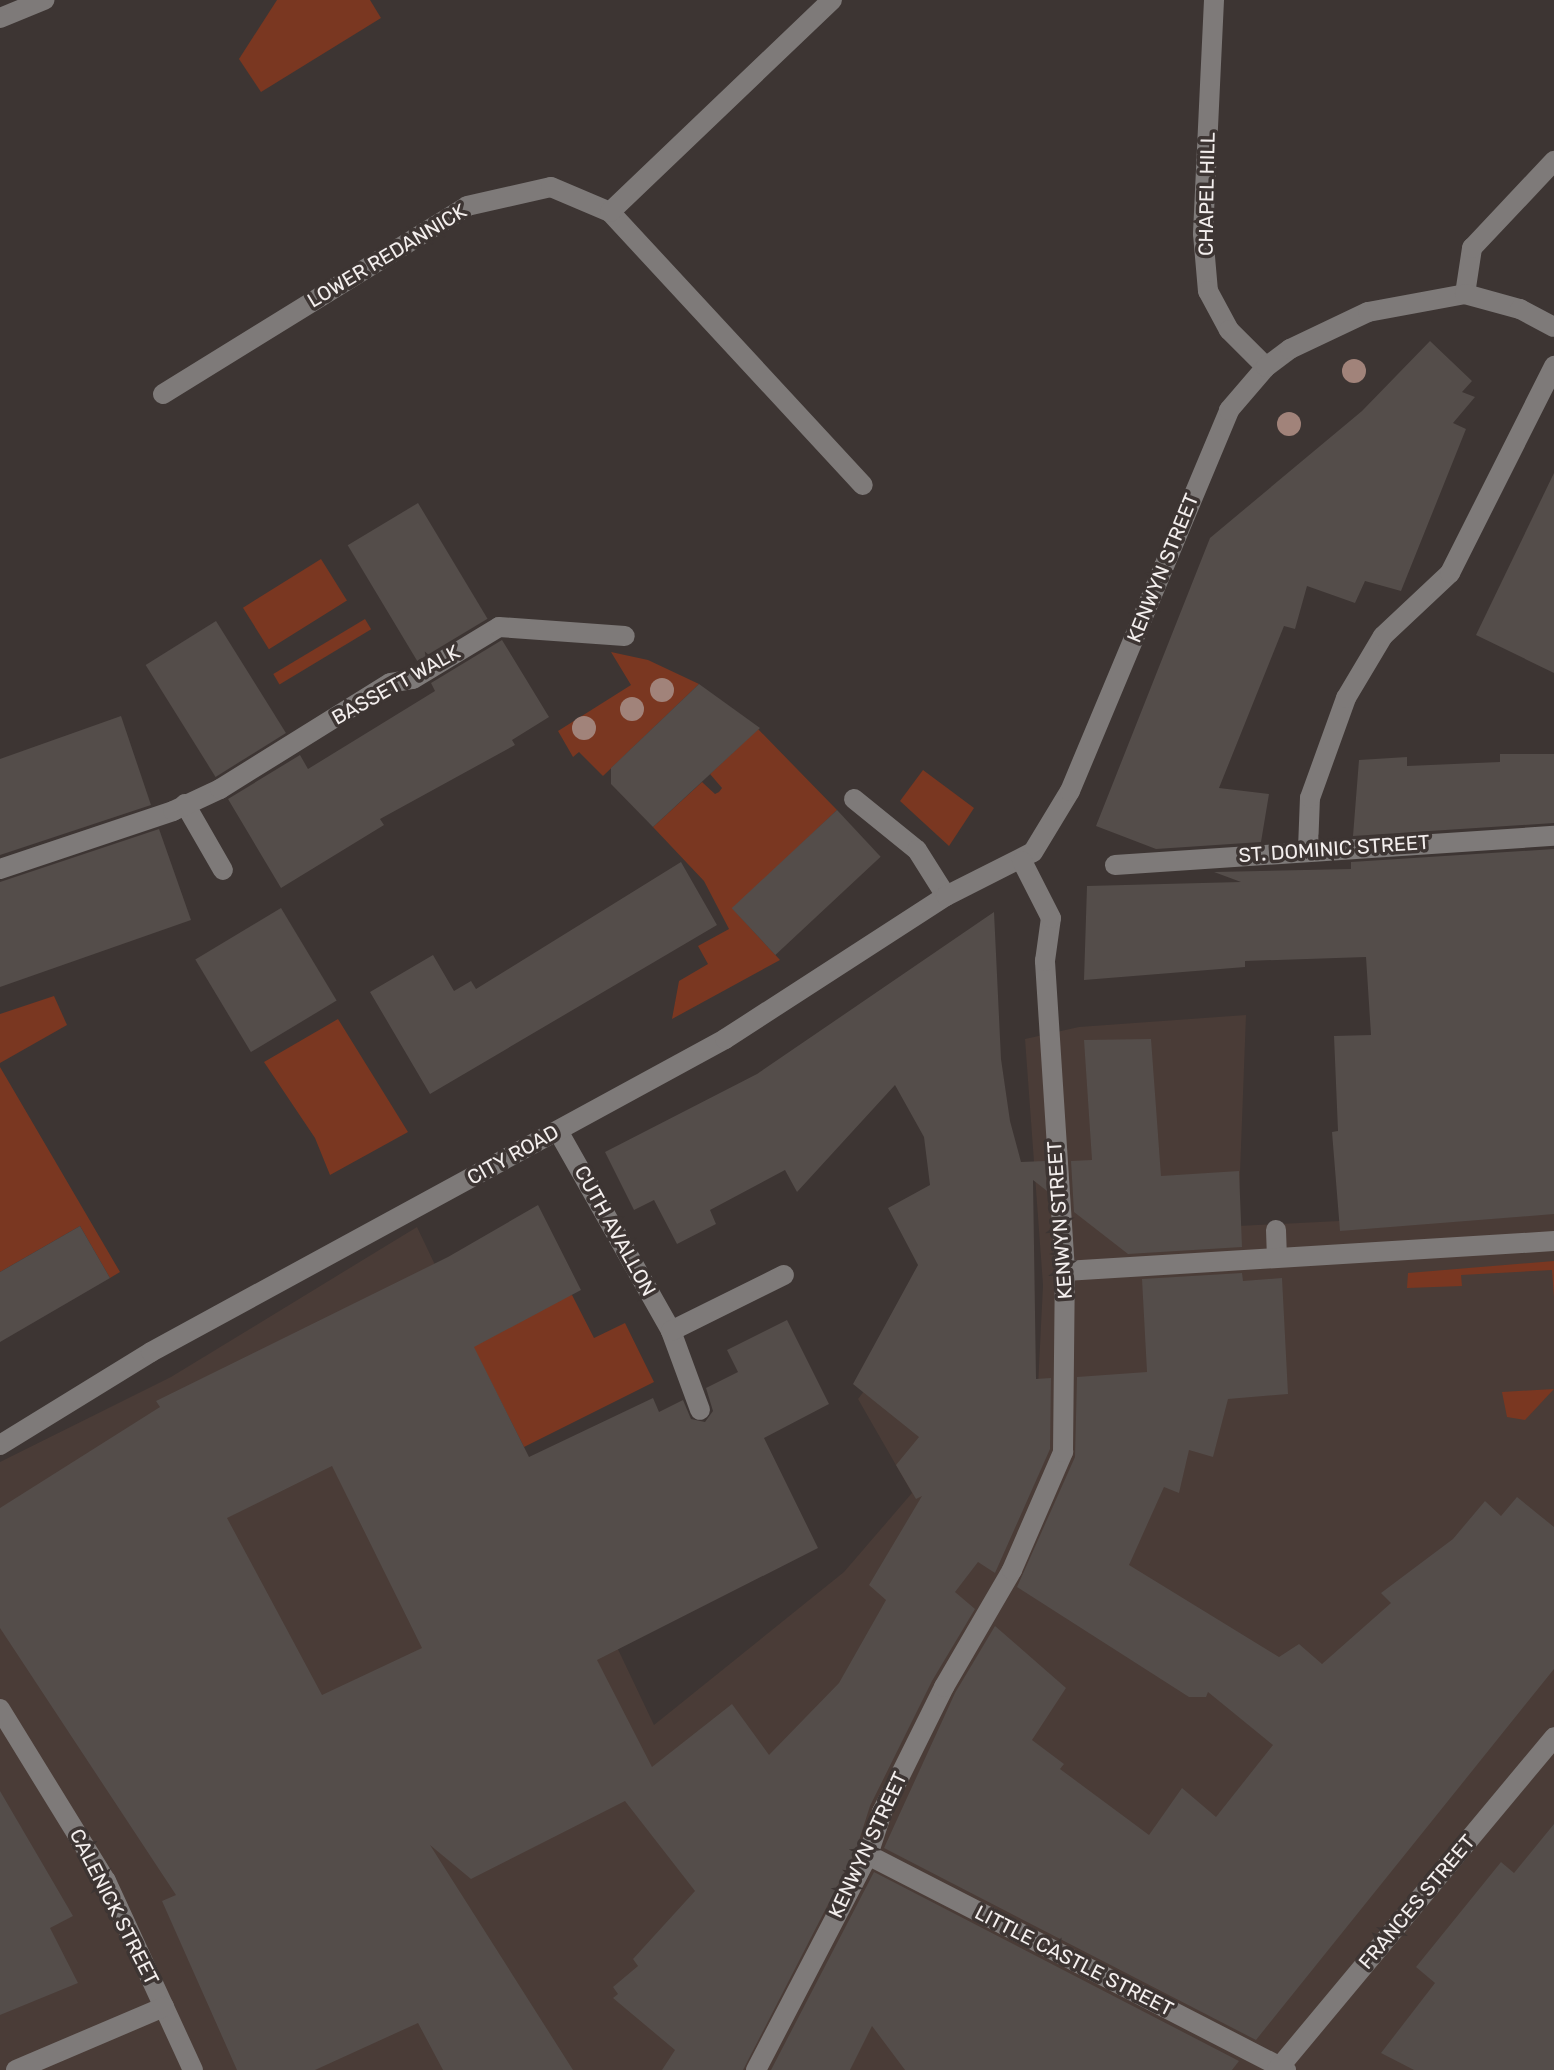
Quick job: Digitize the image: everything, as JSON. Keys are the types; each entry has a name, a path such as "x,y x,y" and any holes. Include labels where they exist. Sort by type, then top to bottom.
{"street":[{"path":"0,18 44,0"},
{"path":"832,0 610,212 863,485"},
{"name":"CHAPEL HILL","path":"1214,0 1203,234 1208,291 1229,330 1266,367"},
{"path":"1465,294 1472,248 1554,161"},
{"name":"LOWER REDANNICK","path":"163,394 467,206 551,187 610,212"},
{"path":"1266,367 1368,312 1465,294 1509,305 1554,327"},
{"path":"1308,849 1310,798 1330,733 1351,687 1383,636 1450,573 1554,366"},
{"name":"KENWYN STREET","path":"756,2070 868,1855 882,1812 944,1687 1012,1570 1063,1452 1065,1271 1045,961 1051,918 1022,861 1057,818 1229,410 1266,367"},
{"name":"BASSETT WALK","path":"0,869 220,789 390,683 413,679 499,627 625,636"},
{"path":"854,799 917,850 946,896"},
{"path":"185,804 223,870"},
{"name":"ST. DOMINIC STREET","path":"1115,865 1308,849 1554,836"},
{"name":"CITY ROAD","path":"0,1445 151,1352 781,1006 946,896 1022,861"},
{"name":"CUTH AVALLON","path":"558,1131 671,1331 700,1410"},
{"path":"1276,1230 1277,1257"},
{"path":"1065,1271 1554,1241"},
{"path":"671,1331 784,1275"},
{"name":"CALENICK STREET","path":"0,1709 106,1881 193,2070"},
{"name":"FRANCES STREET","path":"1281,2069 1554,1737"},
{"name":"LITTLE CASTLE STREET","path":"868,1855 1281,2069"},
{"path":"16,2070 164,2007"}],"shaded area":[{"path":"277,0 370,0 381,18 261,92 239,59"},
{"path":"321,559 347,601 269,649 243,608"},
{"path":"365,619 371,629 279,684 273,674"},
{"path":"611,652 648,660 699,684 603,776 579,752 573,757 558,731 631,685"},
{"path":"758,729 837,810 733,909 780,960 672,1019 679,981 708,964 698,946 729,929 704,881 653,827 702,782 715,794 719,792 722,788 710,774"},
{"path":"923,770 974,808 949,846 900,801"},
{"path":"54,996 67,1025 0,1063 0,1014"},
{"path":"1246,1015 1238,1226 1554,1210 1554,2070 0,2070 0,1462 171,1377 417,1227 654,1725 844,1572 912,1493 858,1399 880,1370 1038,1386 1043,1285 1025,1039 1079,1027"},
{"path":"338,1019 408,1132 330,1175 315,1138 264,1062"},
{"path":"0,1067 120,1272 110,1278 80,1226 0,1272"},
{"path":"1554,1261 1554,1298 1552,1270 1461,1275 1462,1286 1407,1288 1408,1273"},
{"path":"572,1295 594,1338 625,1323 654,1382 524,1447 457,1315"},
{"path":"1554,1389 1525,1420 1507,1417 1502,1392"}],"building":[{"path":"1430,341 1472,381 1462,392 1475,397 1453,423 1466,429 1401,591 1365,581 1355,603 1307,586 1295,629 1284,626 1219,788 1269,794 1261,842 1156,849 1096,826 1210,538 1362,411"},
{"path":"1554,473 1554,673 1476,635"},
{"path":"418,503 488,619 417,661 348,545"},
{"path":"216,621 286,733 216,777 146,665"},
{"path":"502,640 549,717 512,740 515,745 380,819 384,825 281,888 228,799 300,755 308,769 435,691 431,683"},
{"path":"699,684 760,728 653,827 611,784 611,768"},
{"path":"121,716 151,805 0,855 0,759"},
{"path":"1500,754 1554,754 1554,823 1353,836 1359,760 1407,757 1407,766 1500,762"},
{"path":"837,810 881,857 775,955 732,908"},
{"path":"159,829 191,920 0,987 0,882"},
{"path":"1554,849 1554,1214 1340,1231 1332,1132 1338,1131 1334,1036 1371,1035 1366,957 1245,961 1245,967 1084,980 1087,886 1241,882 1214,872 1351,869 1351,862"},
{"path":"681,862 717,925 430,1094 370,992 433,955 454,991 471,981 476,989"},
{"path":"281,908 337,1001 251,1052 195,960"},
{"path":"994,912 1001,1059 1010,1121 1021,1162 1045,1161 1047,1191 1033,1180 1036,1379 1051,1378 1050,1449 995,1573 978,1562 955,1592 975,1609 932,1681 870,1806 856,1850 743,2070 662,2070 675,2050 613,1998 618,1994 613,1987 638,1966 633,1959 695,1891 625,1801 471,1879 430,1845 573,2070 443,2070 418,2023 315,2070 237,2070 162,1901 176,1895 0,1628 0,1508 160,1407 156,1401 448,1257 538,1205 581,1290 474,1347 529,1457 653,1398 659,1412 683,1400 691,1419 705,1422 713,1411 706,1388 738,1372 727,1350 787,1320 829,1404 764,1438 818,1548 597,1660 652,1767 732,1704 769,1755 839,1683 886,1600 869,1585 922,1496 916,1499 896,1465 919,1437 853,1384 918,1265 888,1208 930,1185 924,1137 895,1085 797,1192 785,1170 710,1210 716,1224 677,1244 654,1200 634,1210 605,1152 757,1074","holes":["332,1466 422,1648 322,1695 227,1518"]},
{"path":"1151,1039 1161,1176 1239,1171 1242,1247 1128,1254 1074,1212 1071,1161 1092,1160 1084,1040"},
{"path":"80,1226 110,1278 0,1342 0,1272"},
{"path":"1242,1273 1243,1281 1282,1278 1288,1394 1228,1399 1213,1457 1189,1450 1179,1493 1164,1487 1129,1565 1279,1657 1299,1644 1322,1664 1391,1603 1381,1593 1453,1539 1485,1501 1501,1516 1517,1497 1554,1527 1554,1669 1256,2040 884,1848 955,1693 995,1626 1066,1688 1032,1740 1064,1764 1060,1769 1149,1835 1182,1788 1216,1817 1273,1745 1208,1692 1206,1697 1189,1697 1017,1587 1075,1457 1077,1377 1147,1372 1142,1279"},
{"path":"0,1791 73,1916 50,1928 78,1983 0,2015"},
{"path":"1554,1824 1554,2070 1414,2070 1381,2053 1435,1983 1416,1967 1501,1862 1514,1873"},
{"path":"874,1872 1239,2061 1232,2070 905,2070 872,2026 850,2070 771,2070"}]}
